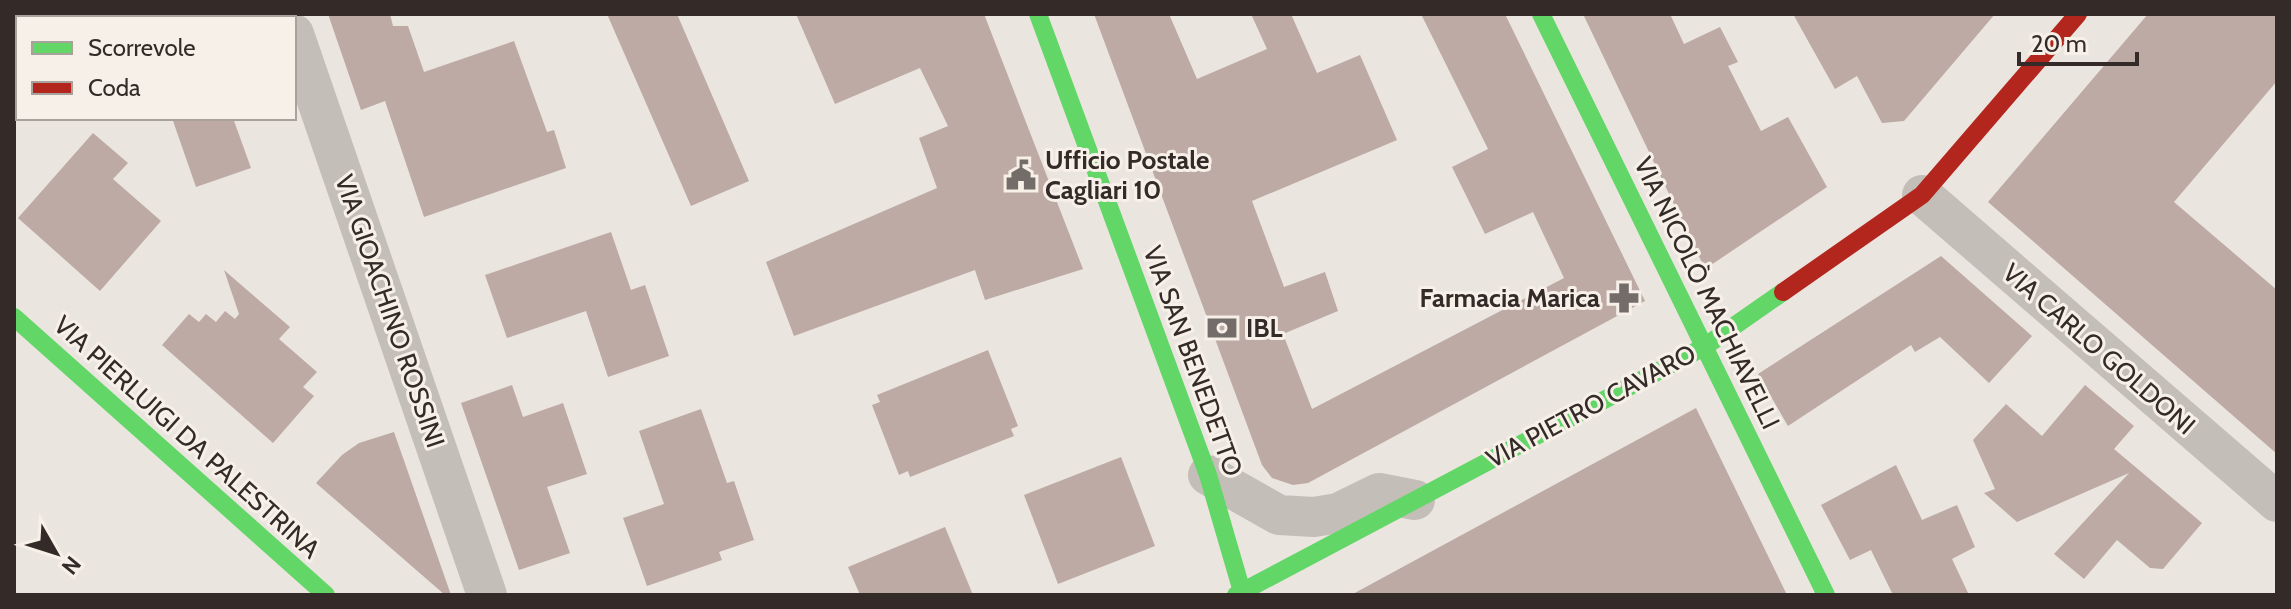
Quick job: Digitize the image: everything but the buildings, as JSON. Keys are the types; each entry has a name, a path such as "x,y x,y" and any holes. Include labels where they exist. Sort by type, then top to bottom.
{"street":[{"name":"VIA SAN BENEDETTO","path":"1038,14 1208,475 1240,594"},
{"name":"VIA NICOLÒ MACHIAVELLI","path":"1541,14 1826,595"},
{"name":"VIA PIETRO CAVARO","path":"1240,594 1704,347 1922,195 2078,14"},
{"name":"VIA GIOACHINO ROSSINI","path":"296,40 485,593"},
{"name":"VIA CARLO GOLDONI","path":"1922,195 2277,502"},
{"name":"VIA PIERLUIGI DA PALESTRINA","path":"14,317 326,595"},
{"path":"1208,475 1279,515 1314,517 1338,513 1379,493 1415,500"}],"traffic: fast":[{"path":"1038,14 1208,475 1243,595"},
{"path":"1541,14 1826,595"},
{"path":"1236,595 1704,347 1783,292"},
{"path":"14,317 326,595"}],"traffic: jam":[{"path":"1783,292 1922,195 2078,14"}],"place":[{"name":"Ufficio Postale Cagliari 10","path":"1021,175"},
{"name":"Farmacia Marica","path":"1624,298"},
{"name":"IBL","path":"1222,328"}]}
